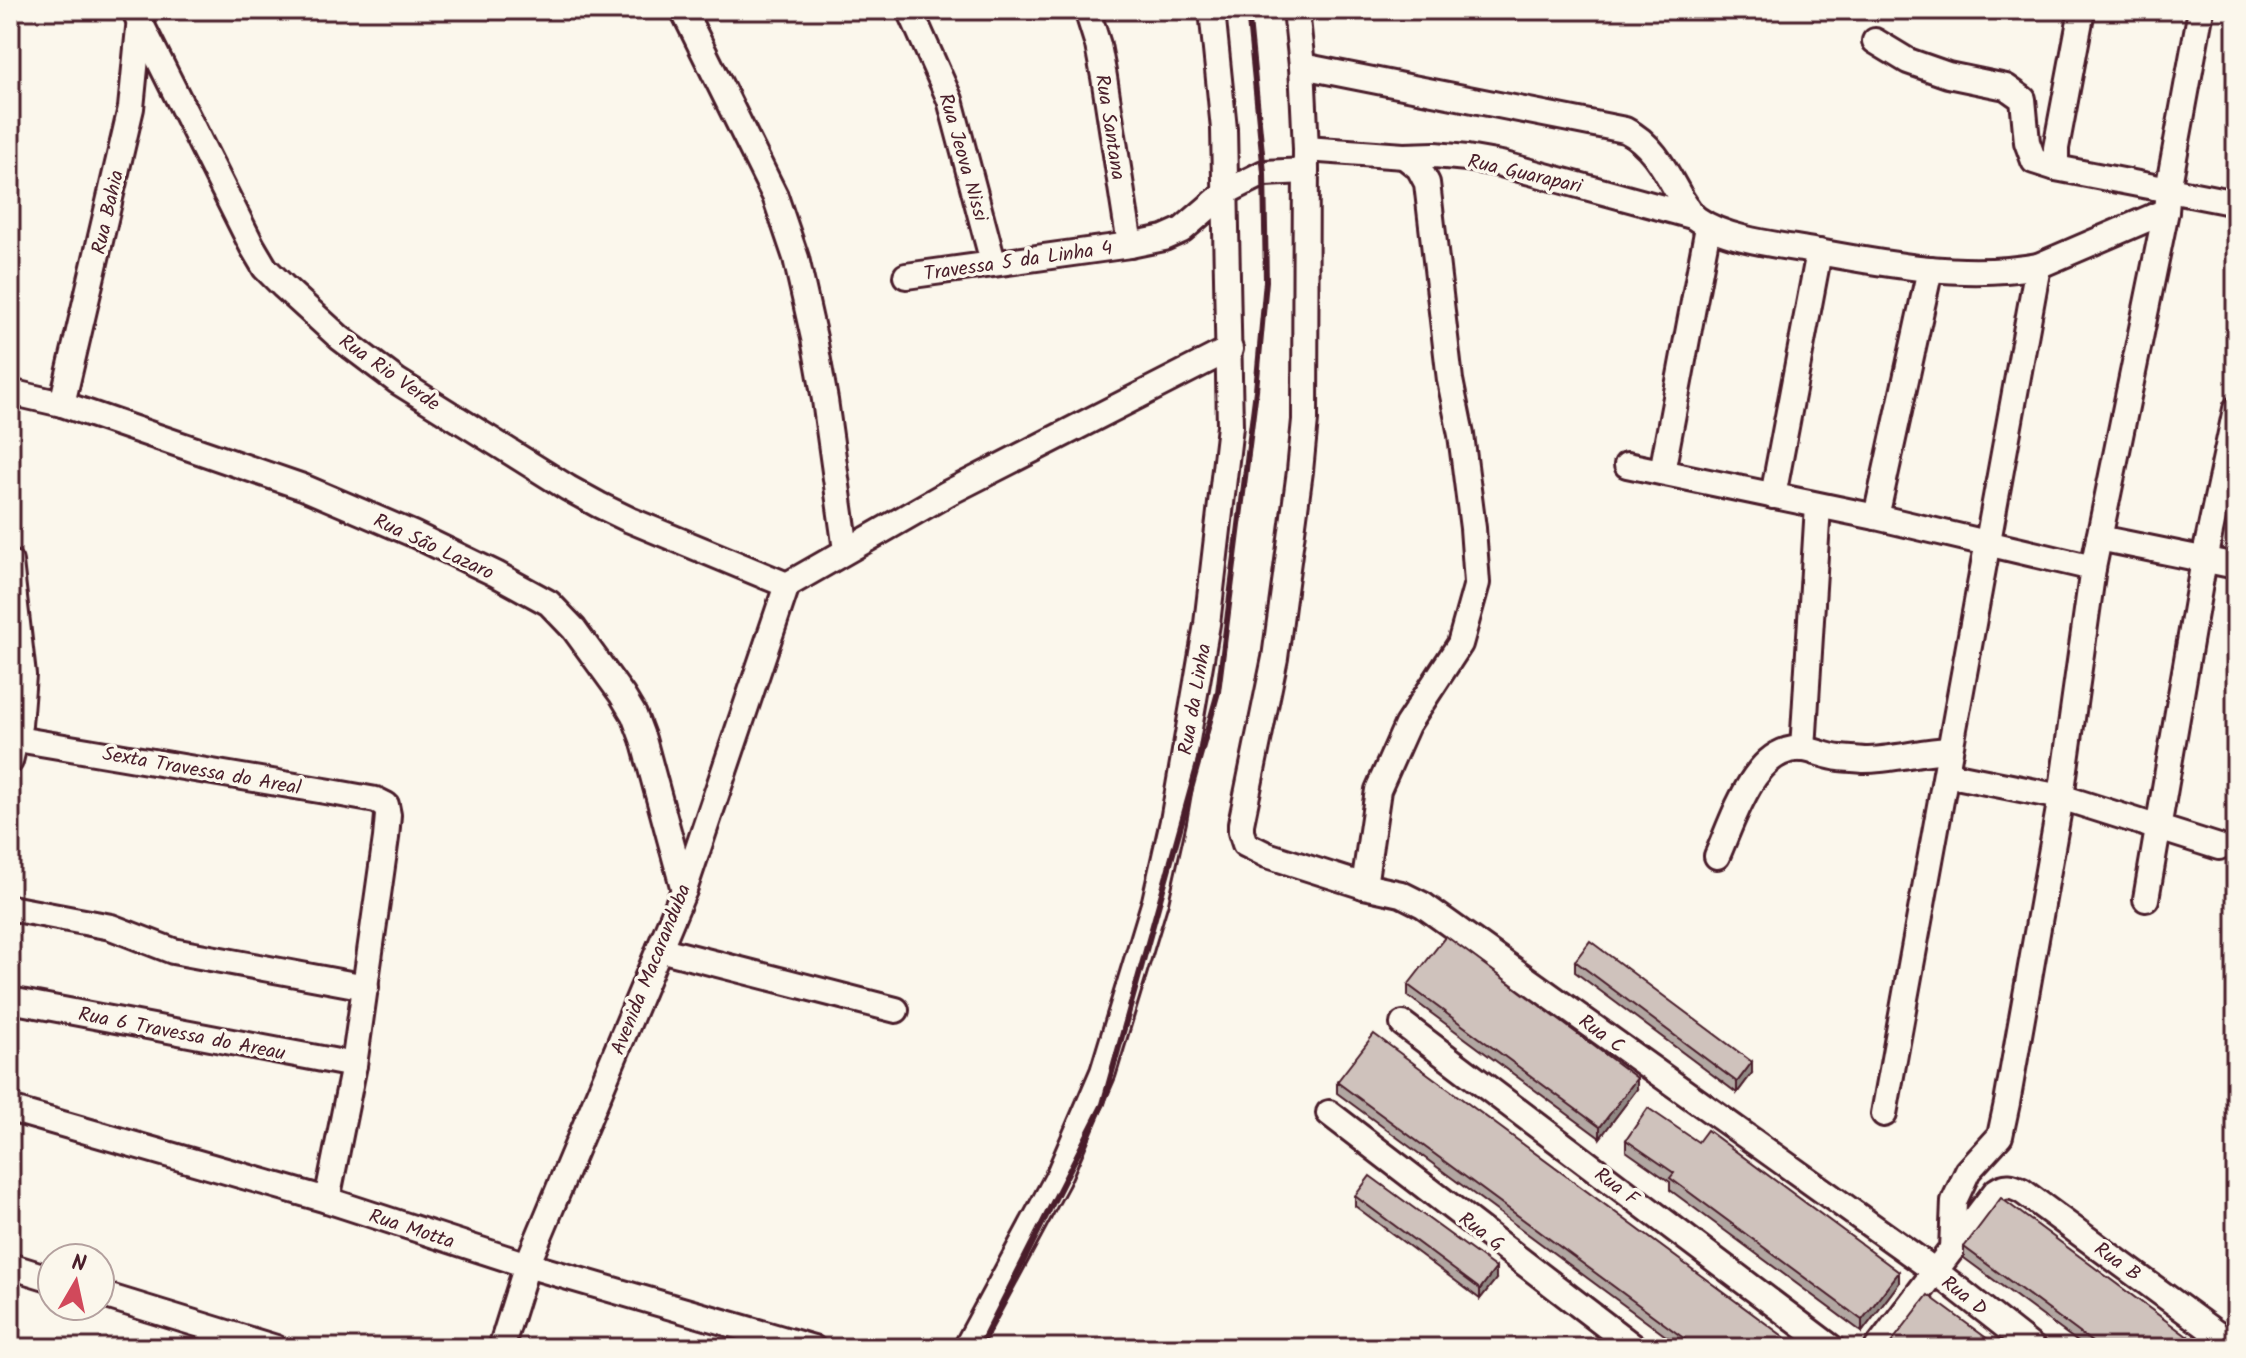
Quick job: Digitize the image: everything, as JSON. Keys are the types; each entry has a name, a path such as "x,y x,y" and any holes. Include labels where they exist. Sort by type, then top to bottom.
{"street":[{"path":"683,10 775,196 796,258 825,400 846,550"},
{"name":"Rua Jeova Nissi","path":"910,10 950,100 993,262"},
{"name":"Rua Santana","path":"1087,10 1104,77 1130,245"},
{"name":"Rua da Linha","path":"966,1348 1057,1179 1098,1084 1158,891 1173,821 1207,624 1230,426 1226,192 1221,88 1212,10"},
{"path":"1296,10 1306,160"},
{"path":"2056,168 2056,148 2082,10"},
{"path":"1877,1348 1952,1249 1957,1193 1968,1171 2000,1136 2061,797 2093,568 2167,200 2201,10"},
{"name":"Rua Bahia","path":"62,404 131,108 137,14"},
{"name":"Rua Rio Verde","path":"137,14 265,268 340,338 397,381 568,488 630,520 787,585"},
{"path":"1875,41 1908,61 2006,87 2023,99 2027,142 2034,161 2167,200 2236,203"},
{"path":"1302,66 1625,130 1636,135 1653,151 1700,221 1662,472"},
{"path":"1364,886 1378,790 1407,725 1460,644 1477,583 1473,528 1461,435 1450,380 1427,183 1419,168 1404,156"},
{"name":"Rua Guarapari","path":"1226,192 1264,173 1306,160 1449,156 1485,161 1778,245 1930,269 2004,270 2038,266 2167,200"},
{"name":"Rua C","path":"1306,160 1302,447 1275,658 1241,824 1245,844 1267,855 1364,886 1401,894 1423,905 1935,1271"},
{"name":"Travessa 5 da Linha 4","path":"906,276 1164,238 1182,230 1226,192"},
{"path":"1773,496 1819,252"},
{"path":"1884,1114 2038,266"},
{"path":"1876,517 1930,269"},
{"path":"787,585 948,493 1230,349"},
{"name":"Rua São Lazaro","path":"10,392 62,404 303,487 413,534 549,603 574,629 634,715 684,890"},
{"path":"2146,899 2204,560 2236,409"},
{"path":"1627,465 1876,517 2093,568"},
{"path":"1803,749 1818,506"},
{"path":"2099,538 2236,566"},
{"path":"10,562 17,674 14,737"},
{"name":"Avenida Macaranduba","path":"501,1348 527,1265 684,890 787,585"},
{"name":"Sexta Travessa do Areal","path":"14,737 376,800 386,805 386,838 366,987"},
{"path":"1717,856 1748,787 1768,760 1788,750 1803,749 1840,758 1866,760 1917,752 2219,847"},
{"path":"10,908 111,927 173,951 366,987 327,1200"},
{"path":"659,949 896,1010"},
{"name":"Rua 6 Travessa do Areau","path":"10,1000 354,1065"},
{"name":"Rua F","path":"1403,1024 1832,1348"},
{"name":"Rua Motta","path":"10,1109 327,1200 527,1265 813,1348"},
{"name":"Rua G","path":"1329,1113 1635,1348"},
{"name":"Rua B","path":"1952,1249 1996,1191 2003,1186 2011,1186 2022,1191 2221,1344"},
{"path":"10,1266 36,1274"},
{"name":"Rua D","path":"1935,1271 2033,1348"},
{"path":"116,1299 276,1348"}],"building":[{"path":"1446,936 1637,1078 1600,1127 1408,985"},
{"path":"1590,941 1752,1062 1737,1082 1575,961"},
{"path":"1374,1034 1799,1348 1697,1348 1337,1082"},
{"path":"1648,1108 1698,1142 1707,1130 1899,1272 1862,1320 1670,1178 1674,1173 1626,1140"},
{"path":"1370,1176 1496,1268 1480,1289 1355,1196"},
{"path":"2001,1198 2188,1337 2179,1348 2100,1348 1964,1247"},
{"path":"1928,1295 2000,1348 1898,1348 1891,1343"}],"railway":[{"path":"979,1348 1103,1104 1218,692 1256,390 1266,281 1264,173 1248,10"}]}
